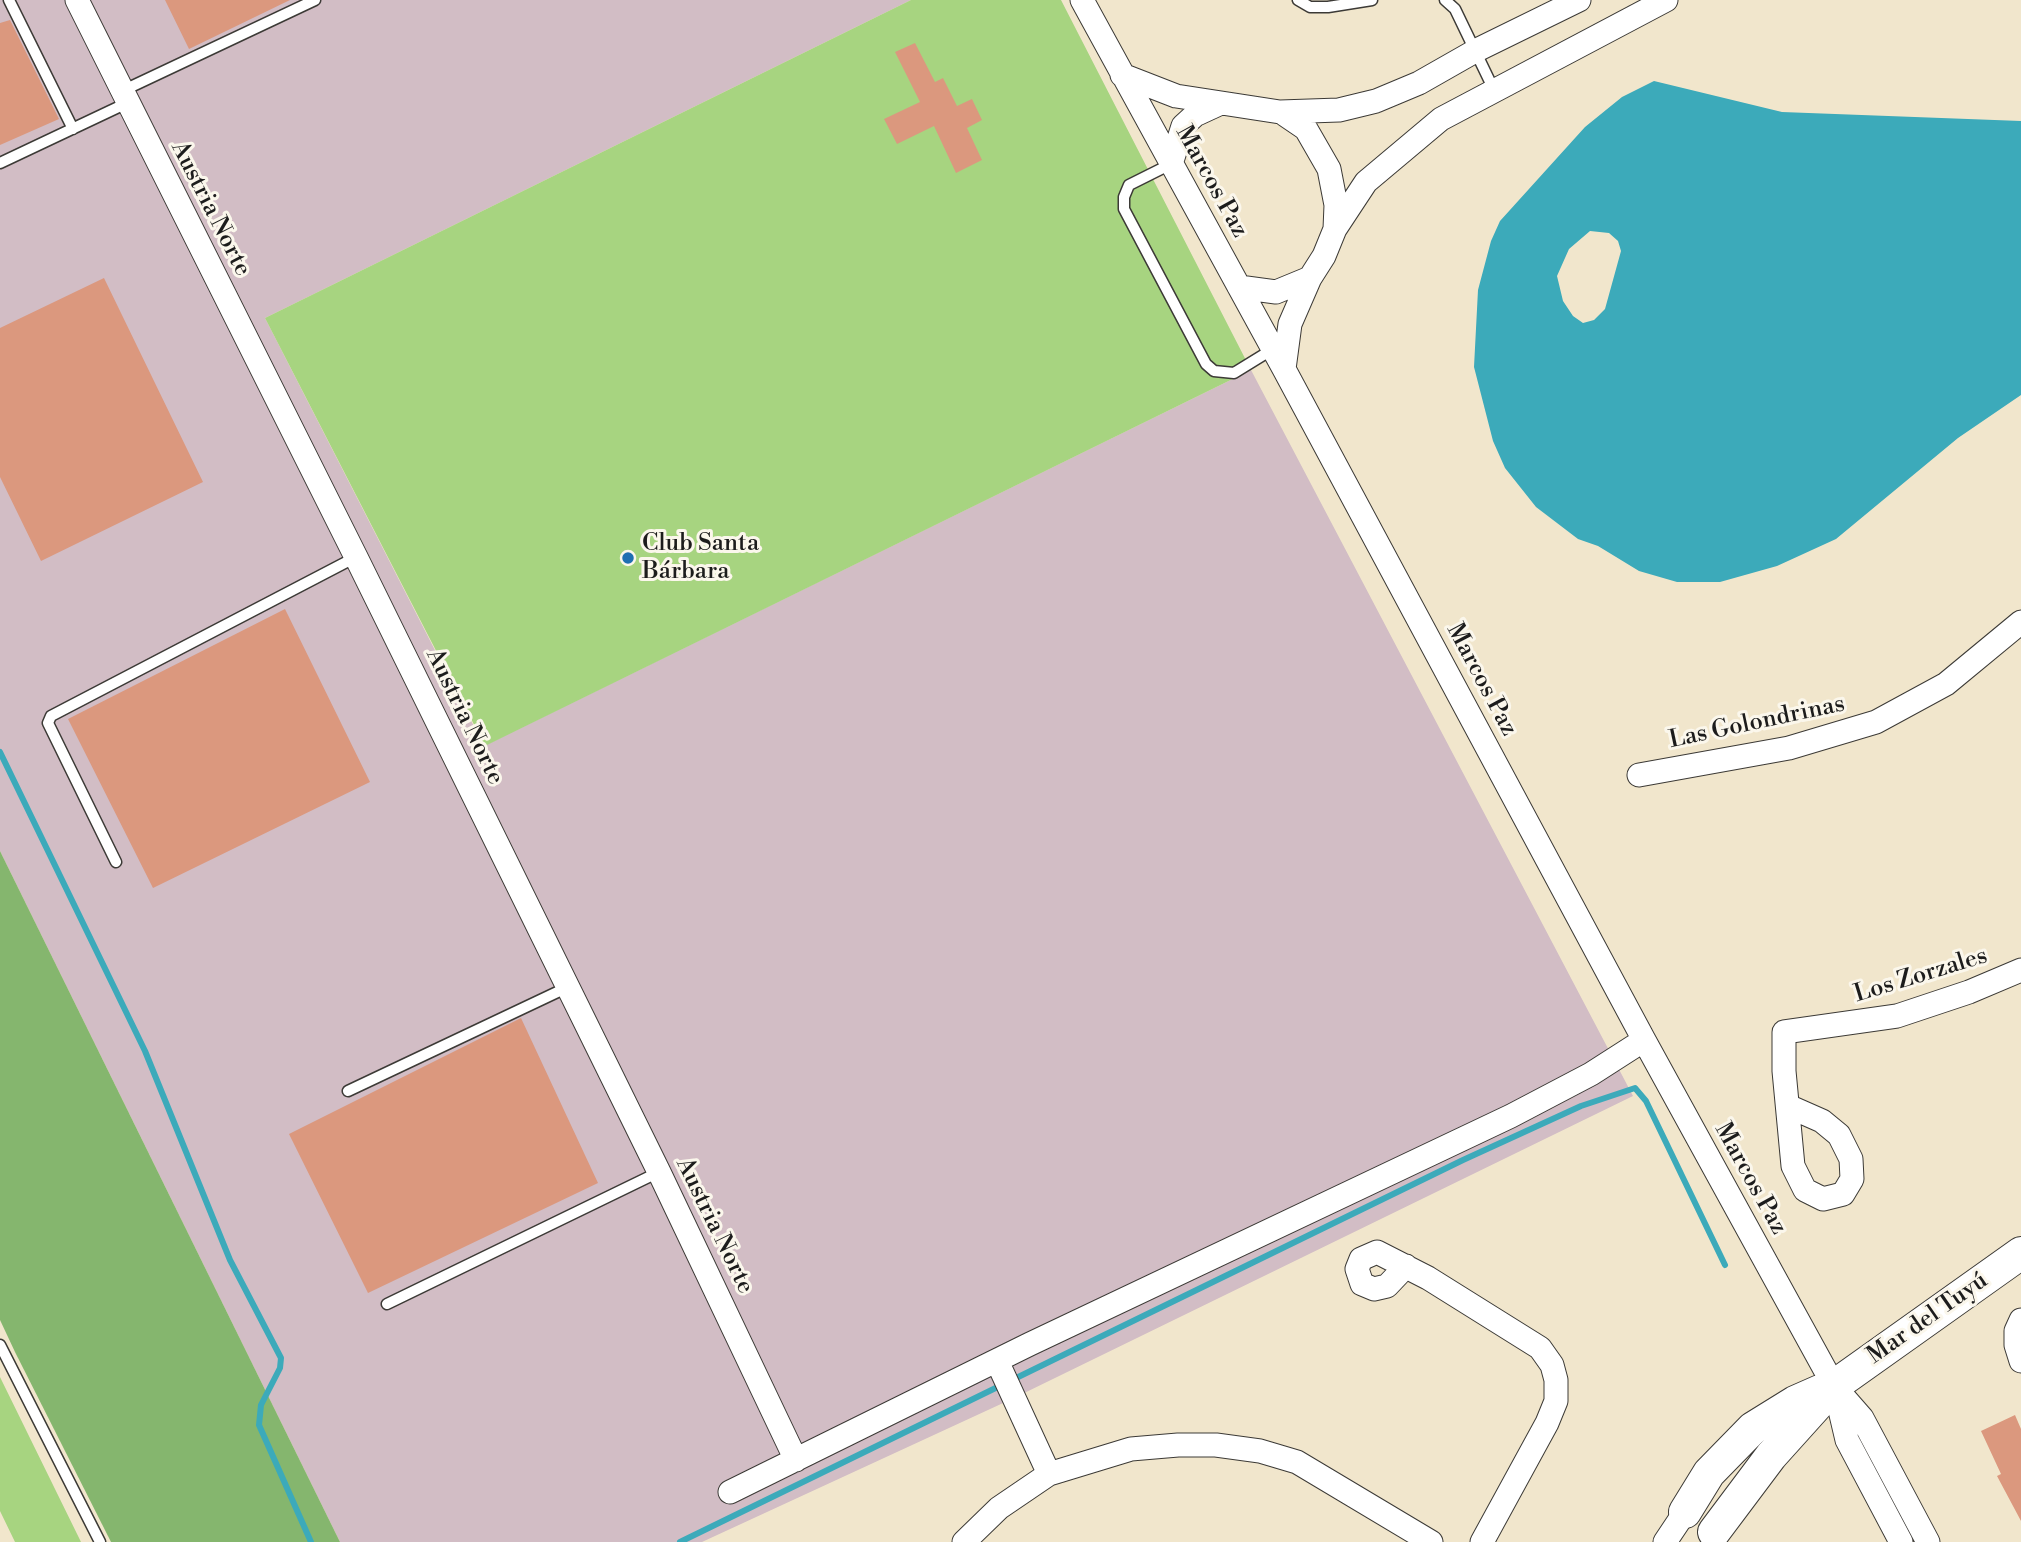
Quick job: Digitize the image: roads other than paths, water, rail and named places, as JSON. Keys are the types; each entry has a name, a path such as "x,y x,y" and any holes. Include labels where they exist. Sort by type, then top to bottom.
{"street":[{"name":"Austria Norte","path":"77,0 356,556 659,1172 796,1460"},
{"name":"Marcos Paz","path":"1082,0 1279,359 1644,1040 1834,1385"},
{"path":"1122,75 1176,96 1280,112 1339,110 1376,101 1419,83 1477,50 1580,0"},
{"path":"1279,359 1290,324 1310,278 1324,256 1335,229 1366,182 1441,119 1666,0"},
{"path":"1171,164 1183,126 1195,115 1221,103"},
{"path":"1280,112 1306,130 1329,169 1336,205 1335,229"},
{"path":"1239,287 1276,292 1310,278"},
{"name":"Las Golondrinas","path":"1639,775 1789,748 1876,722 1946,684 2021,622"},
{"name":"Los Zorzales","path":"1788,1106 1784,1071 1784,1032 1897,1016 1969,992 2021,970"},
{"path":"730,1492 999,1366 1511,1116 1591,1074 1644,1040"},
{"name":"Mar del Tuyú","path":"1834,1385 2021,1253"},
{"path":"1406,1266 1506,1324 1540,1348 1552,1365 1556,1380 1556,1401 1547,1423 1482,1542"},
{"path":"2021,1320 2016,1331 2016,1345 2021,1361"},
{"path":"999,1366 1049,1474"},
{"path":"1665,1542 1709,1473 1753,1428 1795,1402 1834,1385"},
{"path":"1711,1537 1771,1456 1834,1385"},
{"path":"1834,1385 1847,1440 1901,1542"},
{"path":"1834,1385 1862,1418 1928,1542"},
{"path":"964,1542 999,1508 1049,1474 1131,1449 1216,1446 1260,1451 1297,1462 1431,1542"}],"lane":[{"path":"9,0 73,129"},
{"path":"0,163 73,129 125,97 315,0"},
{"path":"1297,0 1310,7 1328,8 1372,0"},
{"path":"1445,0 1455,9 1494,90"},
{"path":"1171,164 1129,186 1124,197 1124,209 1206,364 1214,371 1234,373 1279,359"},
{"path":"116,862 48,723 51,716 356,556"},
{"path":"348,1091 568,987"},
{"path":"387,1304 659,1172"},
{"path":"0,1345 100,1542"}],"water":[{"path":"1654,81 1782,112 2021,121 2021,395 1958,438 1836,539 1777,566 1720,582 1677,582 1639,571 1598,546 1578,539 1536,507 1505,468 1493,441 1474,367 1478,290 1491,241 1500,221 1585,127 1622,97","holes":["1590,231 1609,233 1618,241 1621,251 1605,309 1594,320 1583,323 1573,316 1563,301 1557,276 1569,249"]}],"waterway":[{"path":"0,752 145,1051 230,1260 281,1358 280,1368 261,1405 259,1425 311,1542"},
{"path":"680,1542 1463,1160 1581,1106 1635,1088 1646,1101 1725,1265"}],"place":[{"name":"Club Santa Bárbara","path":"628,558"}]}
